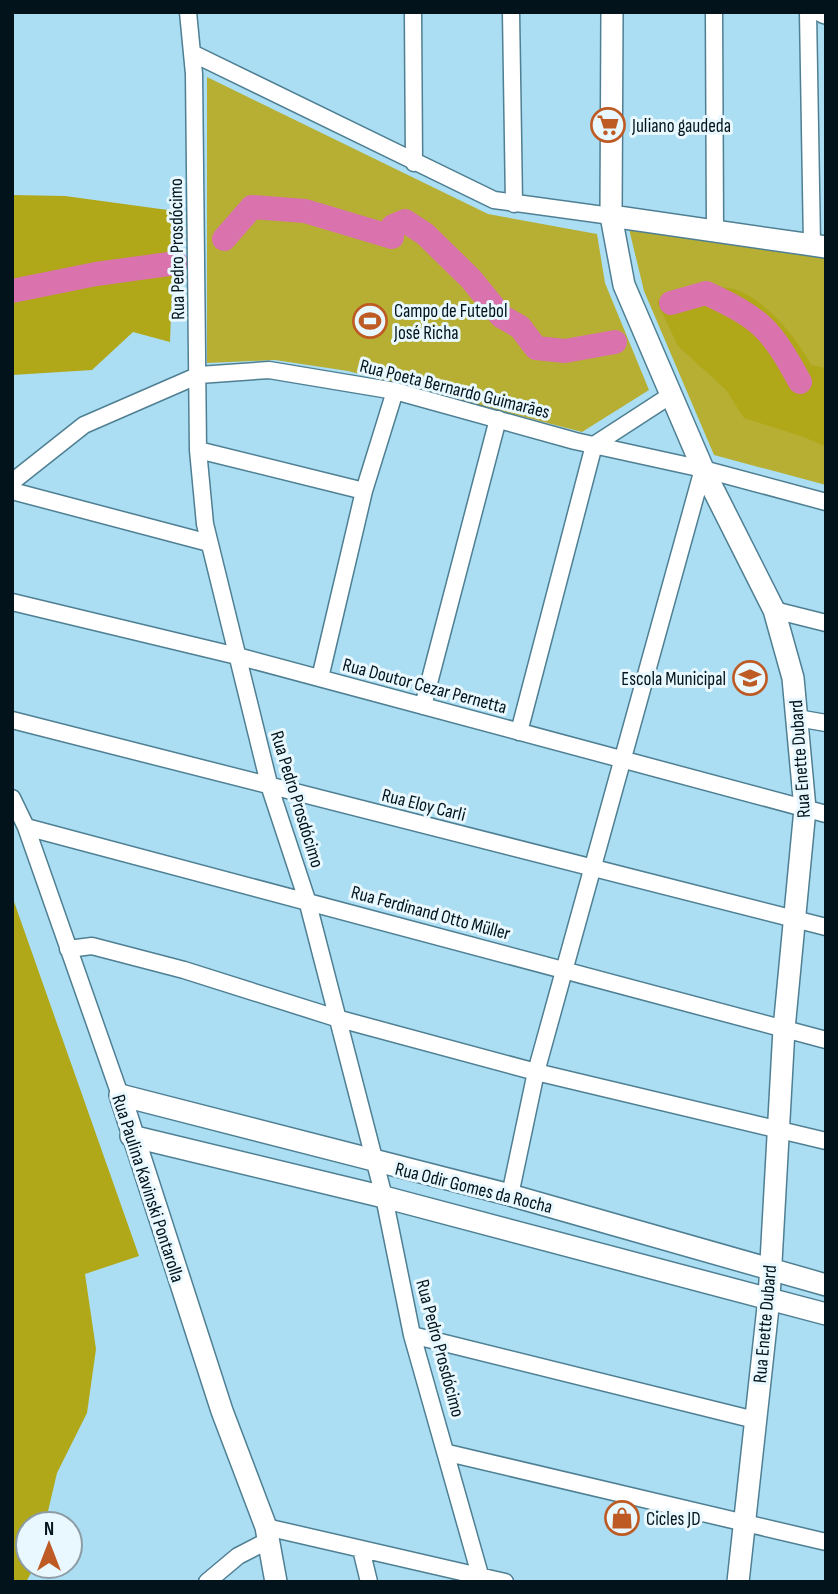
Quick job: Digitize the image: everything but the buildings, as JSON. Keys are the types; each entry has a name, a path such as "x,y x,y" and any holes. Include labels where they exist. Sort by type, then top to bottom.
{"street":[{"name":"Rua Pedro Prosdócimo","path":"188,12 192,53 199,375 198,450 209,543 270,788 307,900 384,1197 412,1335 482,1580"},
{"path":"413,12 414,163"},
{"path":"511,12 514,204"},
{"name":"Rua Enette Dubard","path":"612,12 611,216 624,285 704,469 774,610 793,678 797,718 816,812 794,918 783,1029 769,1298 738,1582"},
{"path":"714,12 715,231"},
{"path":"192,53 494,200 819,246 808,12"},
{"name":"Rua Poeta Bernardo Guimarães","path":"12,482 84,425 199,375 269,370 395,391 594,445 704,469 826,502"},
{"path":"320,678 364,491 395,391"},
{"path":"519,732 594,445 671,395"},
{"path":"422,706 498,419"},
{"path":"198,450 364,491"},
{"path":"510,1195 536,1072 704,469"},
{"path":"12,491 209,543"},
{"name":"Rua Doutor Cezar Pernetta","path":"12,602 237,656 816,812"},
{"path":"774,610 826,623"},
{"path":"797,718 826,723"},
{"name":"Rua Eloy Carli","path":"12,720 270,788 826,927"},
{"name":"Rua Paulina Kavinski Pontarolla","path":"12,798 26,827 120,1095 131,1136 222,1411 267,1533 276,1582"},
{"name":"Rua Ferdinand Otto Müller","path":"26,827 826,1040"},
{"path":"68,949 92,946 336,1018 536,1072 826,1141"},
{"name":"Rua Odir Gomes da Rocha","path":"120,1095 510,1195 770,1266 826,1284"},
{"name":"Rua Odir Gomes da Rocha","path":"131,1136 384,1197 826,1314"},
{"path":"412,1335 755,1420"},
{"path":"448,1454 826,1542"},
{"path":"207,1582 267,1533 361,1549 482,1580 505,1582"},
{"path":"361,1549 369,1582"}],"shaded area":[{"path":"207,77 488,214 597,234 605,283 649,390 582,432 348,371 275,360 207,363"},
{"path":"12,195 65,196 175,211 170,342 133,332 92,370 12,375"},
{"path":"629,229 826,256 826,485 714,455 644,291"},
{"path":"690,286 734,289 757,301 798,343 811,365 826,368 826,447 744,418 726,390 678,346 657,302"},
{"path":"12,896 139,1256 85,1274 96,1349 87,1413 57,1473 48,1510 14,1510 14,1580 27,1580 12,1582"}],"waterway":[{"path":"224,239 252,207 305,211 392,237 393,226 405,221 425,234 471,279 501,316 520,327 536,348 565,351 615,342"},
{"path":"12,291 96,274 176,263"},
{"path":"671,303 706,293 740,310 772,337 800,382"}],"place":[{"name":"Juliano gaudeda","path":"608,125"},
{"name":"Campo de Futebol José Richa","path":"370,321"},
{"name":"Escola Municipal","path":"750,678"},
{"name":"Cicles JD","path":"622,1518"}]}
